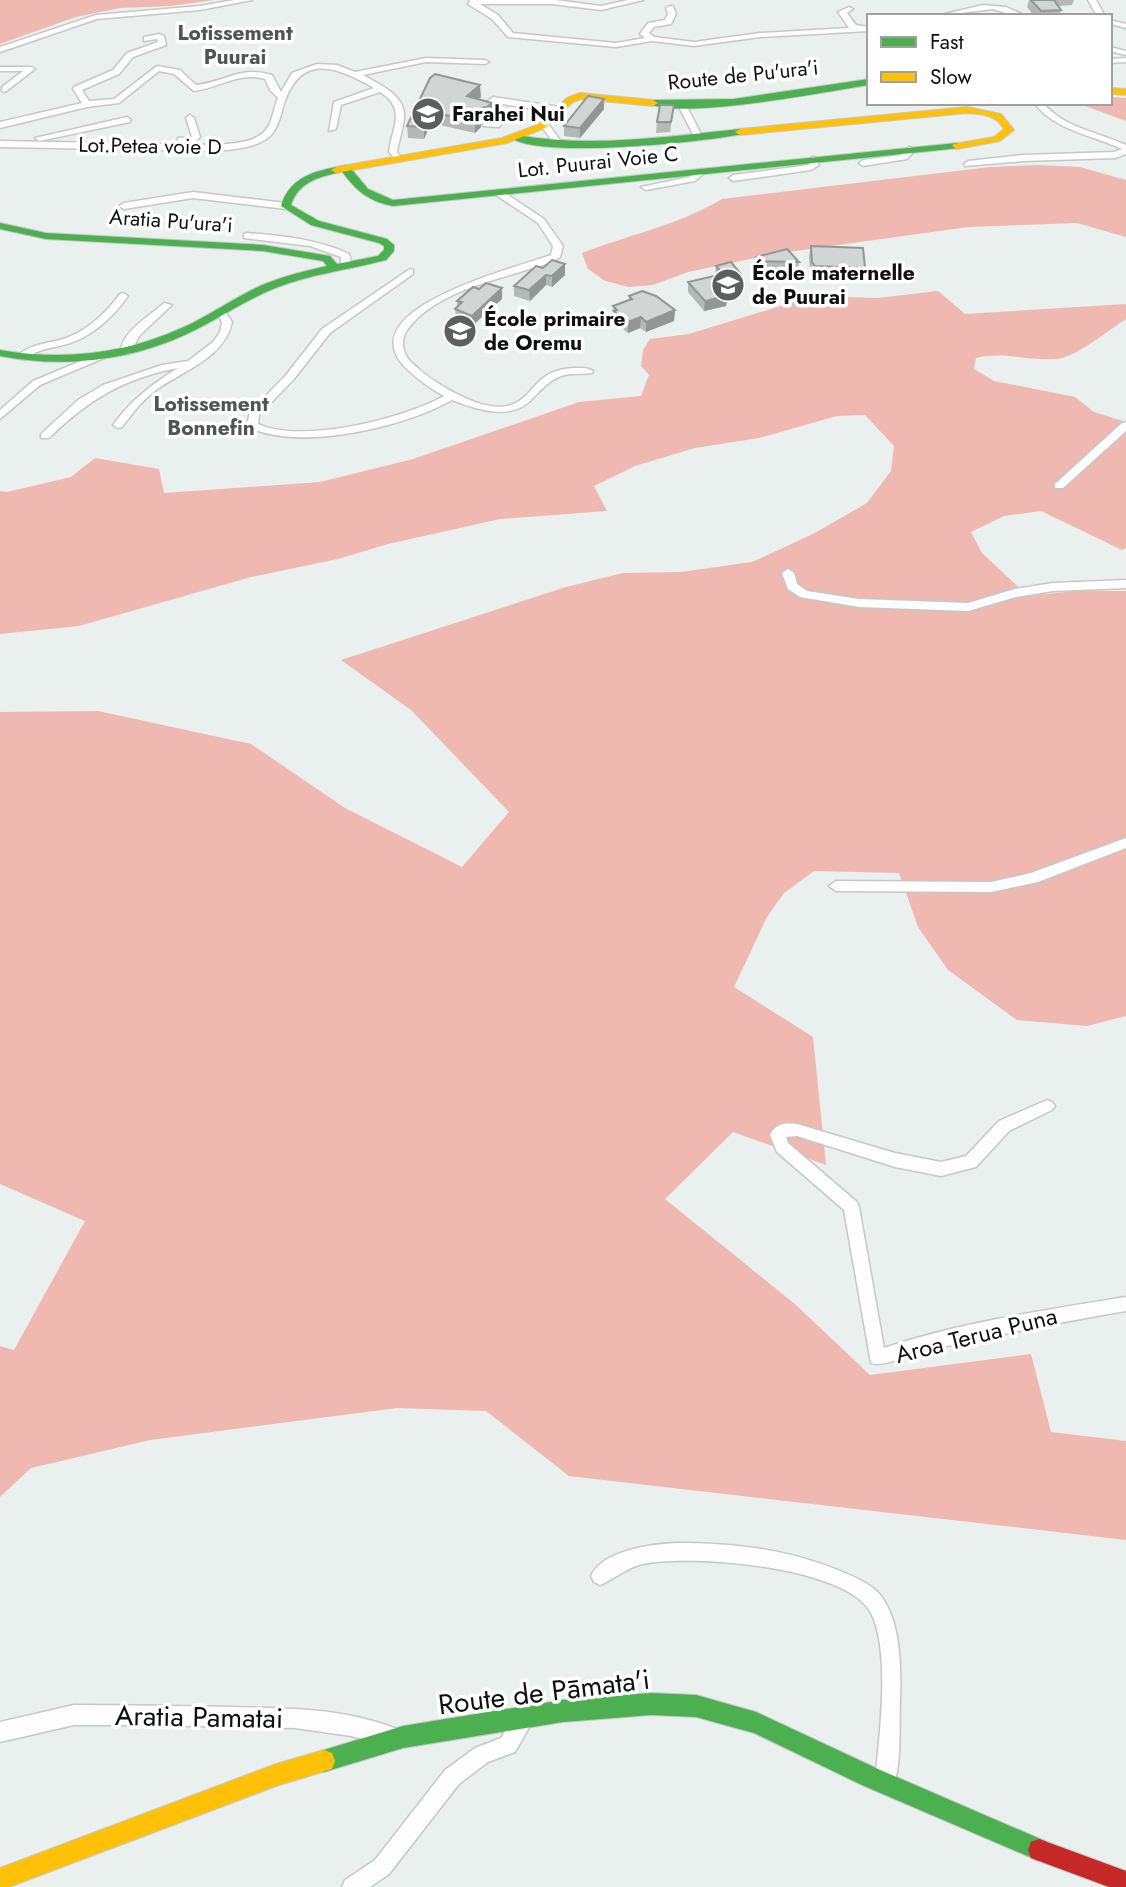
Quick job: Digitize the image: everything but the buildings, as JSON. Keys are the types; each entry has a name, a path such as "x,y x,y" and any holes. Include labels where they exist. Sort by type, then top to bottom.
{"main road":[{"name":"Route de Pu'ura'i","path":"286,206 292,189 302,180 344,167 516,138 544,124 580,96 682,105 757,99 867,82"},
{"name":"Lot. Puurai Voie C","path":"344,167 364,195 393,203 990,141 1004,137 1009,130 1008,125 995,114 967,110 699,138 589,146 543,144 516,138"},
{"path":"7,356 60,359 125,352 178,334 277,283 382,258 389,251 389,245 363,234 305,220 286,206"},
{"name":"Aratia Pu'ura'i","path":"0,226 46,236 274,250 327,258 335,269"},
{"name":"Route de Pāmata'i","path":"0,1879 276,1775 398,1738 525,1717 638,1705 696,1706 756,1723 885,1783 1059,1858 1126,1882"}],"street":[{"path":"0,50 96,17 200,8 248,0"},
{"path":"467,1 552,2 601,8 639,0"},
{"path":"467,1 495,17 505,31 520,37 616,45 652,38"},
{"path":"959,14 990,2 1006,5 1019,14"},
{"path":"670,8 672,14 668,23 652,25 644,34 652,38 694,44 741,37 865,30"},
{"path":"849,9 842,12 853,27 865,30"},
{"path":"87,104 76,89 117,72 130,55 163,43 160,36 147,39"},
{"path":"357,75 426,60 485,62"},
{"name":"Lot.Petea voie D","path":"0,144 218,148 241,146 262,138 273,128 283,98 295,75 308,68 332,66 357,75 400,106 393,146 397,158"},
{"path":"0,125 87,104 121,99 147,74 161,68 177,72 194,88 208,87 242,73 258,73 269,77 274,90 283,98"},
{"path":"0,69 31,69 5,89"},
{"path":"332,129 337,104 380,89"},
{"path":"486,124 496,125 506,114 490,108 488,104 493,100 560,110"},
{"name":"Lot. Puurai Voie C","path":"682,105 699,138"},
{"path":"1040,105 1046,113 1066,124 1126,149"},
{"path":"93,145 97,140 110,139 194,139 195,129 190,118"},
{"path":"24,143 26,140 127,120"},
{"name":"Lot. Puurai Voie C","path":"544,124 558,143"},
{"name":"Lot. Puurai Voie C","path":"863,163 908,156 912,149"},
{"path":"968,164 1014,158 1115,155 1126,149"},
{"name":"Lot. Puurai Voie C","path":"733,178 811,167 815,165 814,160"},
{"name":"Lot. Puurai Voie C","path":"646,187 692,179 701,172"},
{"name":"Lot. Puurai Voie C","path":"499,193 540,219 555,239 558,252 555,257 480,280 425,308 403,329 398,339 401,356 428,383 451,396 510,409 518,406 554,374 588,371"},
{"path":"124,206 193,195 286,206"},
{"path":"247,236 313,245 338,252 346,256 345,263 352,266"},
{"path":"410,272 326,331 290,377 251,419 260,432 365,427 418,414 451,396"},
{"path":"7,356 70,340 100,320 123,296"},
{"path":"125,352 126,346 137,333 167,305"},
{"path":"118,425 152,388 211,350 227,332 227,317 221,311"},
{"path":"0,416 42,380 83,367 100,356"},
{"path":"45,436 73,409 100,389 134,376 180,364 191,364"},
{"path":"1059,486 1126,425"},
{"path":"788,573 792,586 804,594 859,603 968,607 1015,593 1054,587 1126,584"},
{"path":"835,886 991,887 1034,878 1126,843"},
{"name":"Aroa Terua Puna","path":"1047,1106 1004,1126 971,1161 941,1169 895,1160 797,1130 784,1129 778,1135 782,1147 851,1207 877,1358 913,1346 1126,1304"},
{"path":"600,1576 626,1560 648,1554 720,1554 773,1559 863,1590 873,1600 884,1623 889,1656 885,1783"},
{"name":"Aratia Pamatai","path":"0,1732 74,1715 295,1718 351,1726 398,1738"},
{"path":"352,1887 382,1867 452,1777 482,1755 508,1745 525,1717"}],"shaded area":[{"path":"0,0 214,0 171,6 120,8 76,17 0,44"},
{"path":"1112,97 1126,98 1126,121 1082,105 1112,105"},
{"path":"990,167 1080,167 1126,180 1126,237 1077,223 968,227 774,254 688,272 653,285 629,287 605,281 588,269 582,253 671,223 722,199"},
{"path":"938,291 965,314 1126,304 1126,319 1073,354 1056,359 986,356 976,358 974,369 994,381 1075,397 1094,412 1126,422 1126,548 1122,550 1041,511 1004,516 971,532 982,553 1028,596 1075,591 1126,591 1126,1016 1087,1026 1017,1020 948,970 918,927 899,873 814,871 784,893 767,917 734,987 813,1037 826,1165 733,1132 665,1199 796,1305 870,1375 1031,1354 1051,1432 1126,1441 1126,1540 569,1476 486,1411 397,1408 150,1440 31,1468 0,1497 0,1346 14,1350 85,1221 0,1184 0,712 98,711 251,744 345,808 462,867 509,812 411,710 341,660 566,587 623,573 681,572 752,562 813,534 867,503 891,471 894,446 865,415 837,416 759,438 695,448 635,466 594,486 607,511 500,519 388,544 338,559 251,577 79,626 0,634 0,491 7,492 71,477 95,458 159,469 164,493 320,482 413,459 579,402 641,396 649,375 641,366 643,350 650,339 689,334 813,296 877,298"}],"traffic: fast":[{"path":"653,103 680,105 734,102 867,82"},
{"path":"516,138 544,143 600,145 740,132"},
{"path":"344,167 364,191 377,199 393,203 957,146"},
{"path":"0,353 67,359 136,349 191,328 252,294 278,283 382,258 389,251 389,245 383,241 315,223 286,206 292,190 304,180 336,170"},
{"path":"0,226 46,236 263,248 326,258 335,269"},
{"path":"324,1761 403,1737 563,1711 651,1704 696,1706 756,1723 870,1777 1039,1850"}],"traffic: slow":[{"path":"1112,91 1126,92"},
{"path":"336,170 504,141 542,126 570,100 580,96 653,103"},
{"path":"740,132 967,110 998,116 1009,130 997,139 957,146"},
{"path":"0,1879 276,1775 324,1761"}],"traffic: jam":[{"path":"1039,1850 1126,1882"}],"place":[{"name":"Farahei Nui","path":"428,114"},
{"name":"École maternelle de Puurai","path":"728,285"},
{"name":"École primaire de Oremu","path":"460,331"}],"district":[{"name":"Lotissement Puurai","path":"235,45"},
{"name":"Lotissement Bonnefin","path":"211,416"}]}
